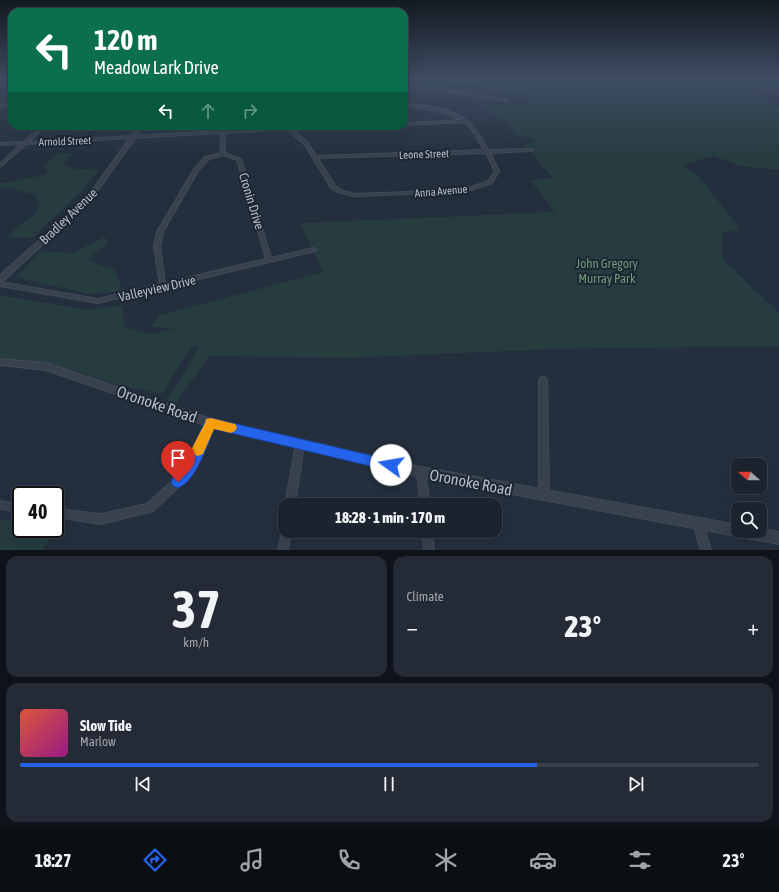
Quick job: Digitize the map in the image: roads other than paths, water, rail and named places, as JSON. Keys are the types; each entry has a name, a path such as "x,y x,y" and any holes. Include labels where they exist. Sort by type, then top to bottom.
{"street":[{"path":"408,105 448,113 467,121"},
{"path":"408,124 467,121"},
{"name":"Anna Avenue","path":"291,130 307,144 317,157 333,187 342,192 355,195 464,191 490,182 497,171 488,152 467,121"},
{"path":"0,166 39,130"},
{"name":"Bradley Avenue","path":"0,279 78,209 99,185 138,130"},
{"name":"Arnold Street","path":"0,144 131,139 255,130"},
{"path":"163,287 158,247 160,232 196,170 207,158 223,154 223,133"},
{"name":"Leone Street","path":"317,157 531,150"},
{"name":"Cronin Drive","path":"223,154 239,159 269,260"},
{"name":"Valleyview Drive","path":"0,284 98,302 313,250"},
{"name":"Oronoke Road","path":"0,362 47,367 211,423 421,472 731,530"},
{"path":"543,380 544,495"},
{"path":"64,514 101,520 150,508 187,473 211,423"},
{"path":"291,498 300,444"},
{"path":"421,472 424,498"},
{"path":"0,505 12,507"},
{"path":"698,524 706,550"},
{"name":"Oronoke Road","path":"767,536 779,538"},
{"path":"283,550 285,538"},
{"path":"428,538 429,550"}],"park label":[{"name":"John Gregory Murray Park","path":"607,270"}]}
